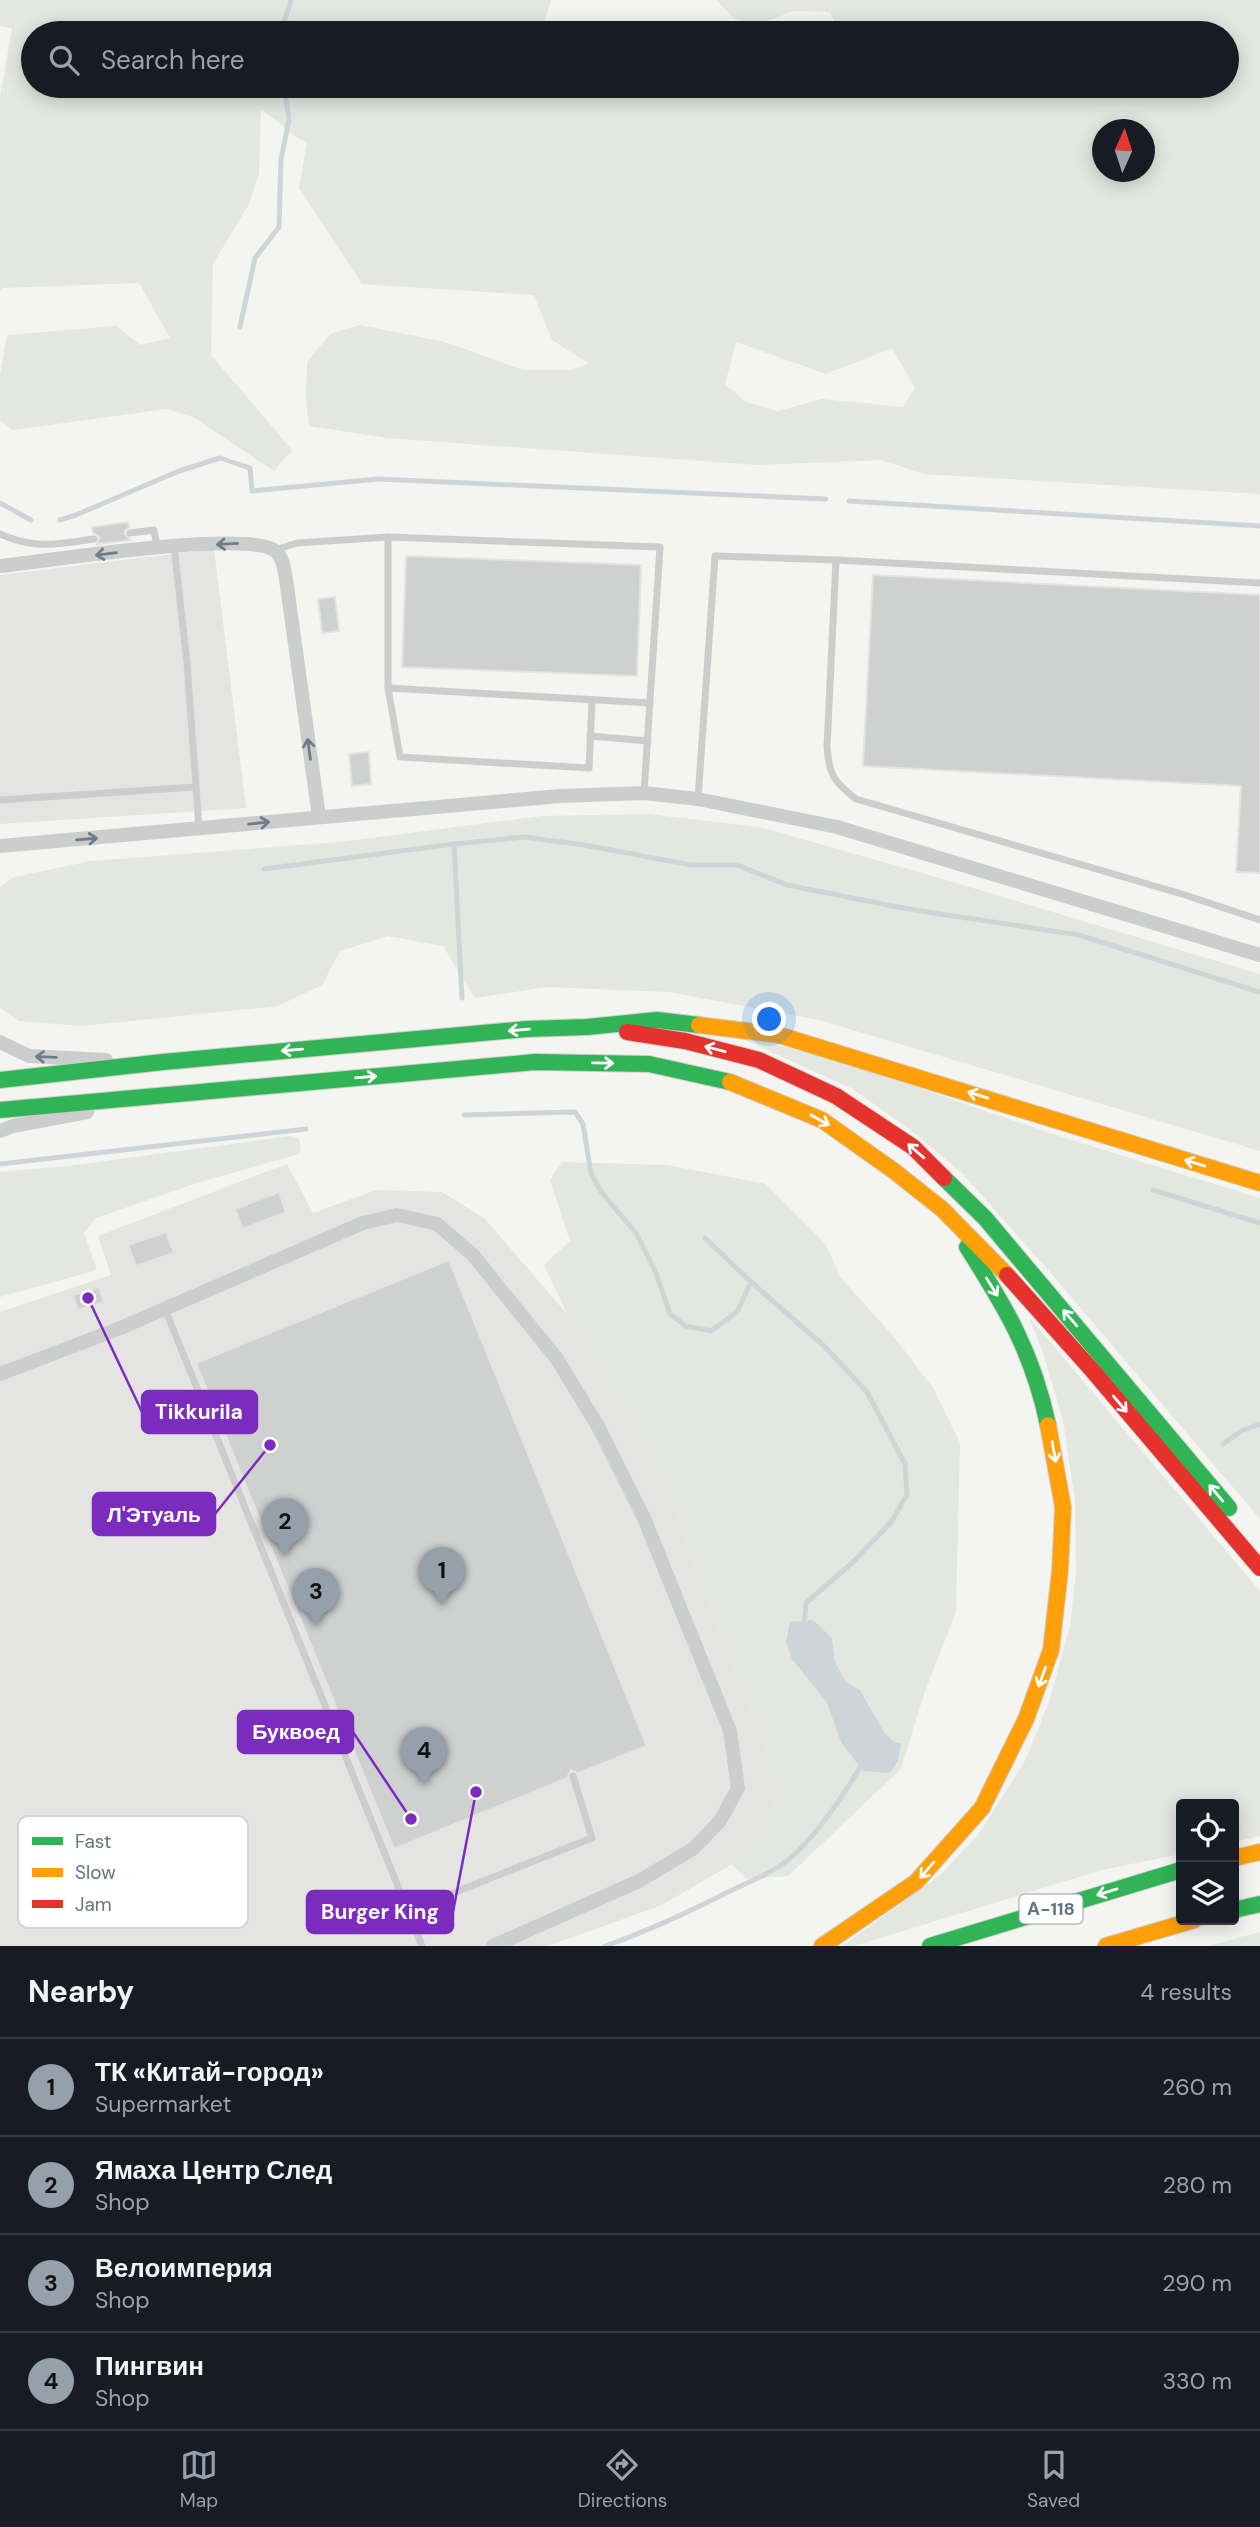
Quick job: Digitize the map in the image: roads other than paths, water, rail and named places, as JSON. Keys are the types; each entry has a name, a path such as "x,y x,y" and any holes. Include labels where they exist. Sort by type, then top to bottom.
{"main road":[{"path":"0,1080 163,1062 657,1020 779,1035 1260,1184"},
{"path":"587,1027 685,1041 759,1060 835,1096 913,1147 985,1218 1260,1545"},
{"path":"0,1110 535,1062 649,1064 738,1084 822,1120 942,1209 1001,1268 1092,1370 1260,1568"},
{"path":"822,1946 916,1882 982,1808 1026,1718 1051,1650 1060,1570 1063,1507 1040,1386 1023,1342 996,1292 942,1209"},
{"path":"1239,1857 1260,1852"},
{"name":"А-118","path":"930,1946 1176,1872"},
{"path":"1239,1909 1260,1904"},
{"path":"1106,1946 1177,1925"}],"street":[{"path":"0,566 174,546 248,543 274,550 280,556 286,579 318,817"},
{"path":"0,846 561,796 644,793 698,799 837,827 1260,955"},
{"path":"0,858 19,845"},
{"path":"0,1042 29,1056 163,1062"},
{"path":"0,1131 13,1126 176,1095"},
{"path":"0,1374 164,1309 363,1223 397,1214 437,1224 473,1255 557,1359 599,1428 644,1518 730,1731 738,1788 720,1821 694,1849 639,1881 493,1946"}],"lane":[{"path":"130,533 155,530 157,548"},
{"path":"0,534 30,545 94,539"},
{"path":"274,550 297,543 388,537 660,547 644,793"},
{"path":"388,537 388,688 400,757 589,768 592,700"},
{"path":"174,546 184,635 199,829"},
{"path":"698,799 715,556 1260,583"},
{"path":"836,560 827,747 829,769 838,785 856,799 1182,894 1260,920"},
{"path":"388,688 650,703"},
{"path":"590,736 648,741"},
{"path":"0,800 196,787"},
{"path":"164,1309 422,1946"},
{"path":"408,1912 592,1838 573,1776"}],"waterway":[{"path":"285,21 291,0"},
{"path":"240,327 255,258 279,227 281,159 289,120 286,98"},
{"path":"60,520 179,471 220,458 250,468 252,491 378,479 826,499"},
{"path":"849,501 1260,526"},
{"path":"0,503 31,520"},
{"path":"264,869 524,837 691,865 737,865 787,885 908,909 1079,935 1260,992"},
{"path":"454,844 462,998"},
{"path":"464,1115 575,1112 583,1124 591,1174 602,1193 636,1233 656,1273 670,1314 686,1326 711,1331 737,1312 751,1282 824,1346 867,1392 905,1464 907,1494 892,1521 854,1561 806,1603 804,1628"},
{"path":"0,1164 306,1129"},
{"path":"1153,1190 1260,1223"},
{"path":"705,1238 751,1282"},
{"path":"1223,1444 1243,1430 1260,1424"},
{"path":"605,1946 685,1913 764,1875 786,1861 821,1824 863,1762"}],"place":[{"name":"Tikkurila","path":"88,1298"},
{"name":"Л'Этуаль","path":"270,1445"},
{"name":"Ямаха Центр След","path":"285,1556"},
{"name":"ТК «Китай-город»","path":"442,1605"},
{"name":"Велоимперия","path":"316,1626"},
{"name":"Пингвин","path":"424,1785"},
{"name":"Burger King","path":"476,1792"},
{"name":"Буквоед","path":"411,1819"}]}
